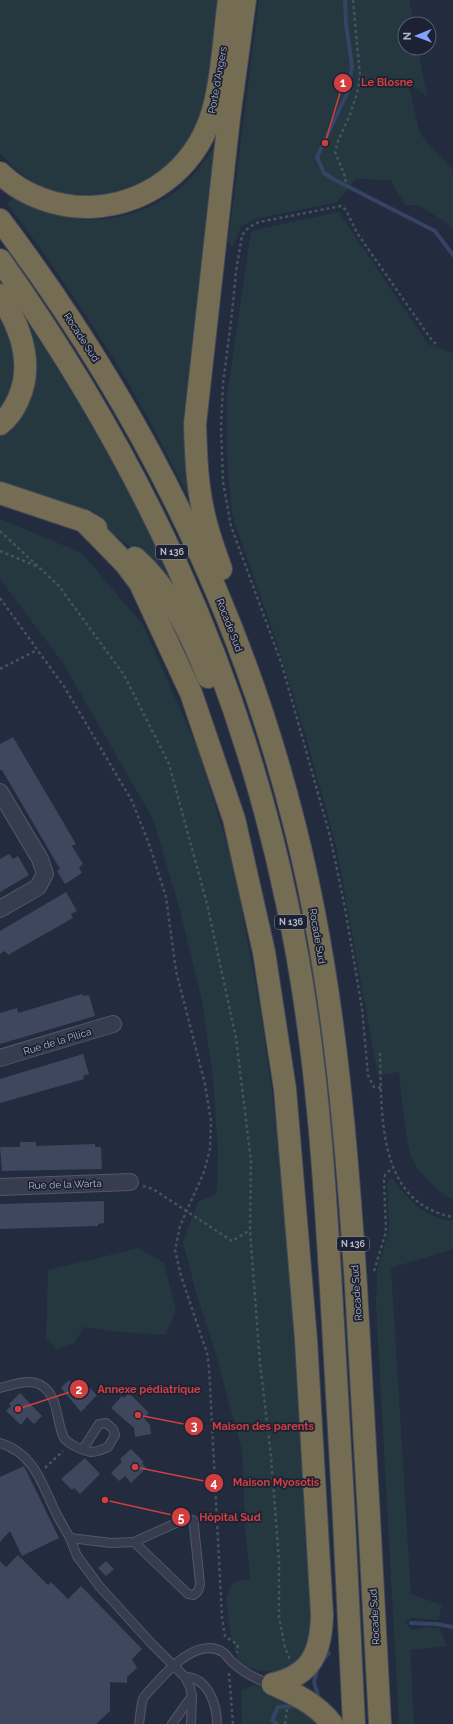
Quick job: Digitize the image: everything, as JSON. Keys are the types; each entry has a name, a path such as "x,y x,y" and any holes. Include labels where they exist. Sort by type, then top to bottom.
{"highway":[{"name":"Porte d'Angers","path":"0,173 40,199 60,205 82,207 104,206 126,202 159,186 177,172 192,154 204,134 211,116 217,92 229,0"},
{"path":"219,596 221,568 204,517 196,461 195,424 229,118 245,0"},
{"name":"Rocade Sud","path":"0,220 63,307 108,377 152,456 192,536 219,596 252,684 294,822 314,914 331,1018 350,1199 380,1724"},
{"name":"N 136","path":"0,260 34,309 95,405 158,523 212,647 252,764 287,903 307,1015 316,1084 329,1240 354,1724"},
{"path":"0,295 12,314 20,332 25,353 26,375 20,394 11,414 0,424"},
{"path":"0,493 84,521 120,545 141,563 159,583 198,652 234,744 252,764"},
{"path":"84,521 125,563 140,583 191,692 234,819 264,952 286,1097 306,1340 322,1616 320,1645 316,1654 303,1671 293,1677 273,1684"},
{"path":"273,1684 311,1703 325,1714 332,1724"}],"street":[{"path":"0,792 40,858 45,874 38,887 0,909"},
{"name":"Rue de la Pilica","path":"0,1058 113,1024"},
{"name":"Rue de la Warta","path":"0,1187 130,1182"}],"lane":[{"path":"0,1388 24,1382 39,1384 52,1396 65,1439 83,1449"},
{"path":"0,1443 9,1446 27,1458 38,1474 56,1514 70,1538 77,1556 100,1587 185,1677 190,1687 192,1696 191,1724"},
{"path":"70,1538 111,1543 134,1542 185,1519 194,1521 200,1584 198,1592 194,1595 188,1594 134,1542"},
{"path":"139,1724 144,1697 173,1665 202,1649 217,1650 250,1676 273,1684"},
{"path":"185,1677 192,1677 199,1681 215,1700 217,1724"},
{"path":"172,1724 192,1696"}],"path":[{"path":"345,182 346,179 336,152 338,141 350,115 358,90 360,75 353,0"},
{"path":"381,1088 374,1087 368,1074 362,1008 338,869 311,766 282,665 231,526 227,506 223,474 222,384 242,235 249,227 259,222 341,206 346,210 357,233 436,344"},
{"path":"0,531 59,586 124,675 169,764 207,904 236,1038 251,1161 250,1230 259,1355 271,1456 278,1554 279,1617 284,1648 293,1666 293,1677"},
{"path":"0,551 40,567"},
{"path":"0,598 65,688 132,801 149,844 166,897 176,970 205,1084 211,1121 210,1149 204,1172 188,1212 180,1226 175,1250 181,1276 207,1353 222,1618 225,1636 238,1645 229,1674 233,1724"},
{"path":"0,669 37,650"},
{"path":"380,1052 385,1137 392,1168 398,1181 419,1203 445,1216 453,1217"},
{"path":"374,1271 386,1232 384,1180 385,1175 392,1168"},
{"path":"130,1182 152,1189 232,1240 250,1230"},
{"path":"38,1474 57,1459 70,1442"}],"shaded area":[{"path":"0,0 218,0 211,78 204,108 199,123 188,144 173,162 155,176 134,187 111,194 88,196 64,194 42,187 30,181 15,168 0,153"},
{"path":"259,0 409,0 412,16 397,16 397,56 420,56 427,96 408,83 420,134 453,170 453,230 447,223 418,205 405,205 390,180 356,179 336,203 258,218 241,226 233,247 228,243"},
{"path":"218,141 189,495 187,495 148,418 127,381 81,308 7,203 14,197 56,215 73,219 91,220 127,215 144,209 176,192 189,180"},
{"path":"339,212 428,344 453,353 453,1199 447,1197 434,1187 421,1173 412,1159 403,1113 399,1072 378,1076 336,845 306,737 276,640 232,515 227,456 227,396 251,231"},
{"path":"0,309 10,328 18,376 0,412"},
{"path":"24,316 66,382 124,484 159,554 174,590 140,554 98,523 0,486 0,431 13,419"},
{"path":"0,519 82,553 143,625 200,754 233,864 261,1014 278,1135 294,1337 308,1554 312,1634 299,1663 283,1672 261,1671 240,1665 231,1637 226,1599 233,1582 250,1579 245,1527 242,1450 216,1355 195,1289 183,1242 198,1202 217,1193 218,1151 213,1078 202,1001 180,910 153,819 63,663 0,579"},
{"path":"392,1178 411,1201 425,1212 433,1216 453,1221 453,1249 391,1268 411,1594 442,1605 438,1620 412,1618 405,1623 412,1630 428,1627 440,1628 446,1646 410,1650 414,1724 399,1724 376,1304 377,1271 389,1230 387,1183"},
{"path":"139,1248 164,1263 176,1310 165,1335 119,1332 84,1327 74,1343 57,1350 46,1337 48,1270"},
{"path":"260,1683 316,1719 318,1724 242,1724 241,1690"}],"building":[{"path":"13,737 76,844 72,846 83,864 79,867 82,873 65,884 57,871 60,869 2,770 0,770 0,744"},
{"path":"9,854 13,859 18,856 29,875 0,892 0,859"},
{"path":"66,892 77,911 71,914 73,918 8,955 5,951 0,954 0,931"},
{"path":"82,994 83,996 89,995 95,1016 0,1044 0,1013 17,1008 18,1013"},
{"path":"83,1054 89,1074 83,1076 84,1079 0,1103 0,1079"},
{"path":"20,1142 36,1142 36,1146 95,1144 95,1147 101,1147 102,1169 2,1171 0,1147 20,1147"},
{"path":"104,1201 104,1223 98,1224 98,1226 0,1229 0,1204"},
{"path":"81,1379 97,1395 81,1412 61,1388 69,1380 74,1386"},
{"path":"20,1393 42,1416 34,1424 27,1417 21,1425 6,1411 11,1406 9,1404"},
{"path":"129,1393 149,1413 144,1418 150,1425 151,1434 135,1437 134,1428 111,1408 122,1396 124,1398"},
{"path":"131,1449 144,1462 142,1463 146,1468 131,1483 125,1476 119,1481 111,1473 122,1462 120,1459"},
{"path":"85,1458 100,1474 80,1494 74,1488 72,1490 61,1479"},
{"path":"24,1466 59,1538 22,1556 10,1531 0,1542 0,1477"},
{"path":"18,1555 48,1585 51,1582 68,1599 81,1586 142,1649 132,1659 137,1668 127,1677 127,1683 110,1682 110,1711 96,1724 0,1724 0,1561 6,1567"},
{"path":"106,1561 114,1569 106,1576 98,1568"}],"waterway":[{"path":"345,0 346,24 352,66 348,91 317,157 324,173 335,180 435,231 453,255"},
{"path":"411,1623 436,1624 453,1627"},
{"path":"323,1660 329,1653"},
{"path":"318,1667 314,1682 318,1695"},
{"path":"277,1724 272,1720 278,1707 298,1706"}],"place":[{"name":"Le Blosne","path":"325,143"},
{"name":"Annexe pédiatrique","path":"18,1409"},
{"name":"Maison des parents","path":"138,1415"},
{"name":"Maison Myosotis","path":"135,1467"},
{"name":"Hôpital Sud","path":"105,1500"}]}
